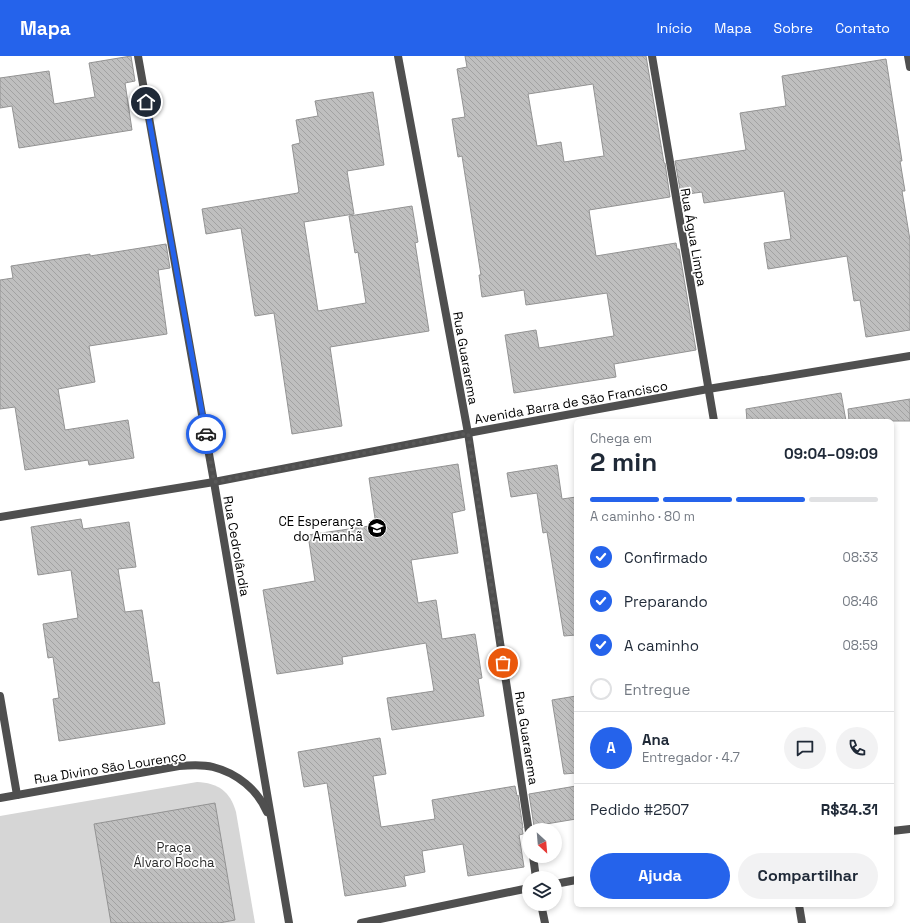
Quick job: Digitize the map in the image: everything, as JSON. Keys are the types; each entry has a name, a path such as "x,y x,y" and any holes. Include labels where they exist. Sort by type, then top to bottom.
{"street":[{"name":"Rua Cedrolândia","path":"138,56 214,482 289,923"},
{"name":"Rua Guararema","path":"398,56 468,433 528,823"},
{"name":"Rua Água Limpa","path":"652,56 714,419"},
{"path":"908,56 910,67"},
{"name":"Avenida Barra de São Francisco","path":"0,517 214,482 708,389 910,356"},
{"path":"0,696 17,795"},
{"name":"Rua Divino São Lourenço","path":"0,798 179,766 196,765 213,767 229,773 244,782 256,793 272,822"},
{"path":"894,831 910,829"},
{"path":"562,883 574,880"},
{"path":"361,923 522,889"},
{"path":"799,907 802,923"},
{"path":"542,911 544,923"}],"green space":[{"name":"Praça Álvaro Rocha","path":"197,782 217,786 227,794 236,812 255,923 0,923 0,816"}],"building":[{"path":"131,56 135,81 125,83 132,130 19,148 12,106 0,108 0,78 49,71 54,104 95,97 89,63"},
{"path":"465,56 646,56 670,197 589,210 596,256 676,243 677,249 679,249 696,350 614,364 616,377 514,393 505,335 536,330 539,348 614,336 607,293 526,305 524,290 482,297 479,275 481,275 462,156 458,157 452,119 465,117 457,69 467,67","holes":["593,84 604,156 564,162 561,142 537,146 528,94"]},
{"path":"886,59 902,161 900,161 905,191 902,191 910,240 910,330 866,337 860,300 854,301 847,256 768,269 764,243 791,239 784,191 704,203 702,192 681,195 675,161 746,150 740,113 786,106 782,76"},
{"path":"373,92 384,165 347,171 354,214 304,222 318,311 366,303 358,252 355,253 349,216 412,206 418,242 415,243 429,331 330,347 342,426 292,434 274,313 255,316 241,228 206,234 202,209 298,193 292,145 300,143 296,120 318,116 315,101"},
{"path":"166,244 170,268 158,270 167,334 89,346 95,382 58,389 65,430 128,420 134,458 89,465 88,460 25,470 15,407 0,409 0,280 13,278 11,266 90,254 90,256"},
{"path":"841,393 846,419 747,419 746,409"},
{"path":"910,399 910,421 894,421 894,419 849,419 848,409"},
{"path":"458,464 465,510 452,513 458,553 411,560 418,603 436,600 442,639 475,634 482,678 478,679 484,716 392,730 387,698 434,691 426,643 342,657 343,664 277,674 263,590 315,581 308,535 376,525 369,478"},
{"path":"557,465 562,499 574,497 574,635 564,636 547,532 543,533 537,493 511,497 507,473"},
{"path":"81,519 83,529 129,522 136,567 118,569 125,612 142,610 153,683 159,682 165,724 59,741 53,699 59,698 53,657 48,658 43,624 78,618 71,570 38,575 31,527"},
{"path":"574,696 574,773 564,774 552,700"},
{"path":"380,738 386,774 373,776 381,827 435,819 432,800 515,786 517,796 518,795 522,823 522,834 519,835 522,863 523,863 524,867 468,876 463,844 422,851 425,872 404,876 406,886 345,896 327,783 304,787 298,752"},
{"path":"574,786 574,819 552,823 534,823 529,794"},
{"path":"215,803 235,920 219,923 111,923 94,824"}],"way so far":[{"path":"206,434 214,482 468,433 503,663"}],"place":[{"name":"CE Esperança do Amanhã","path":"377,528"}],"route":[{"path":"146,102 206,434"}]}
